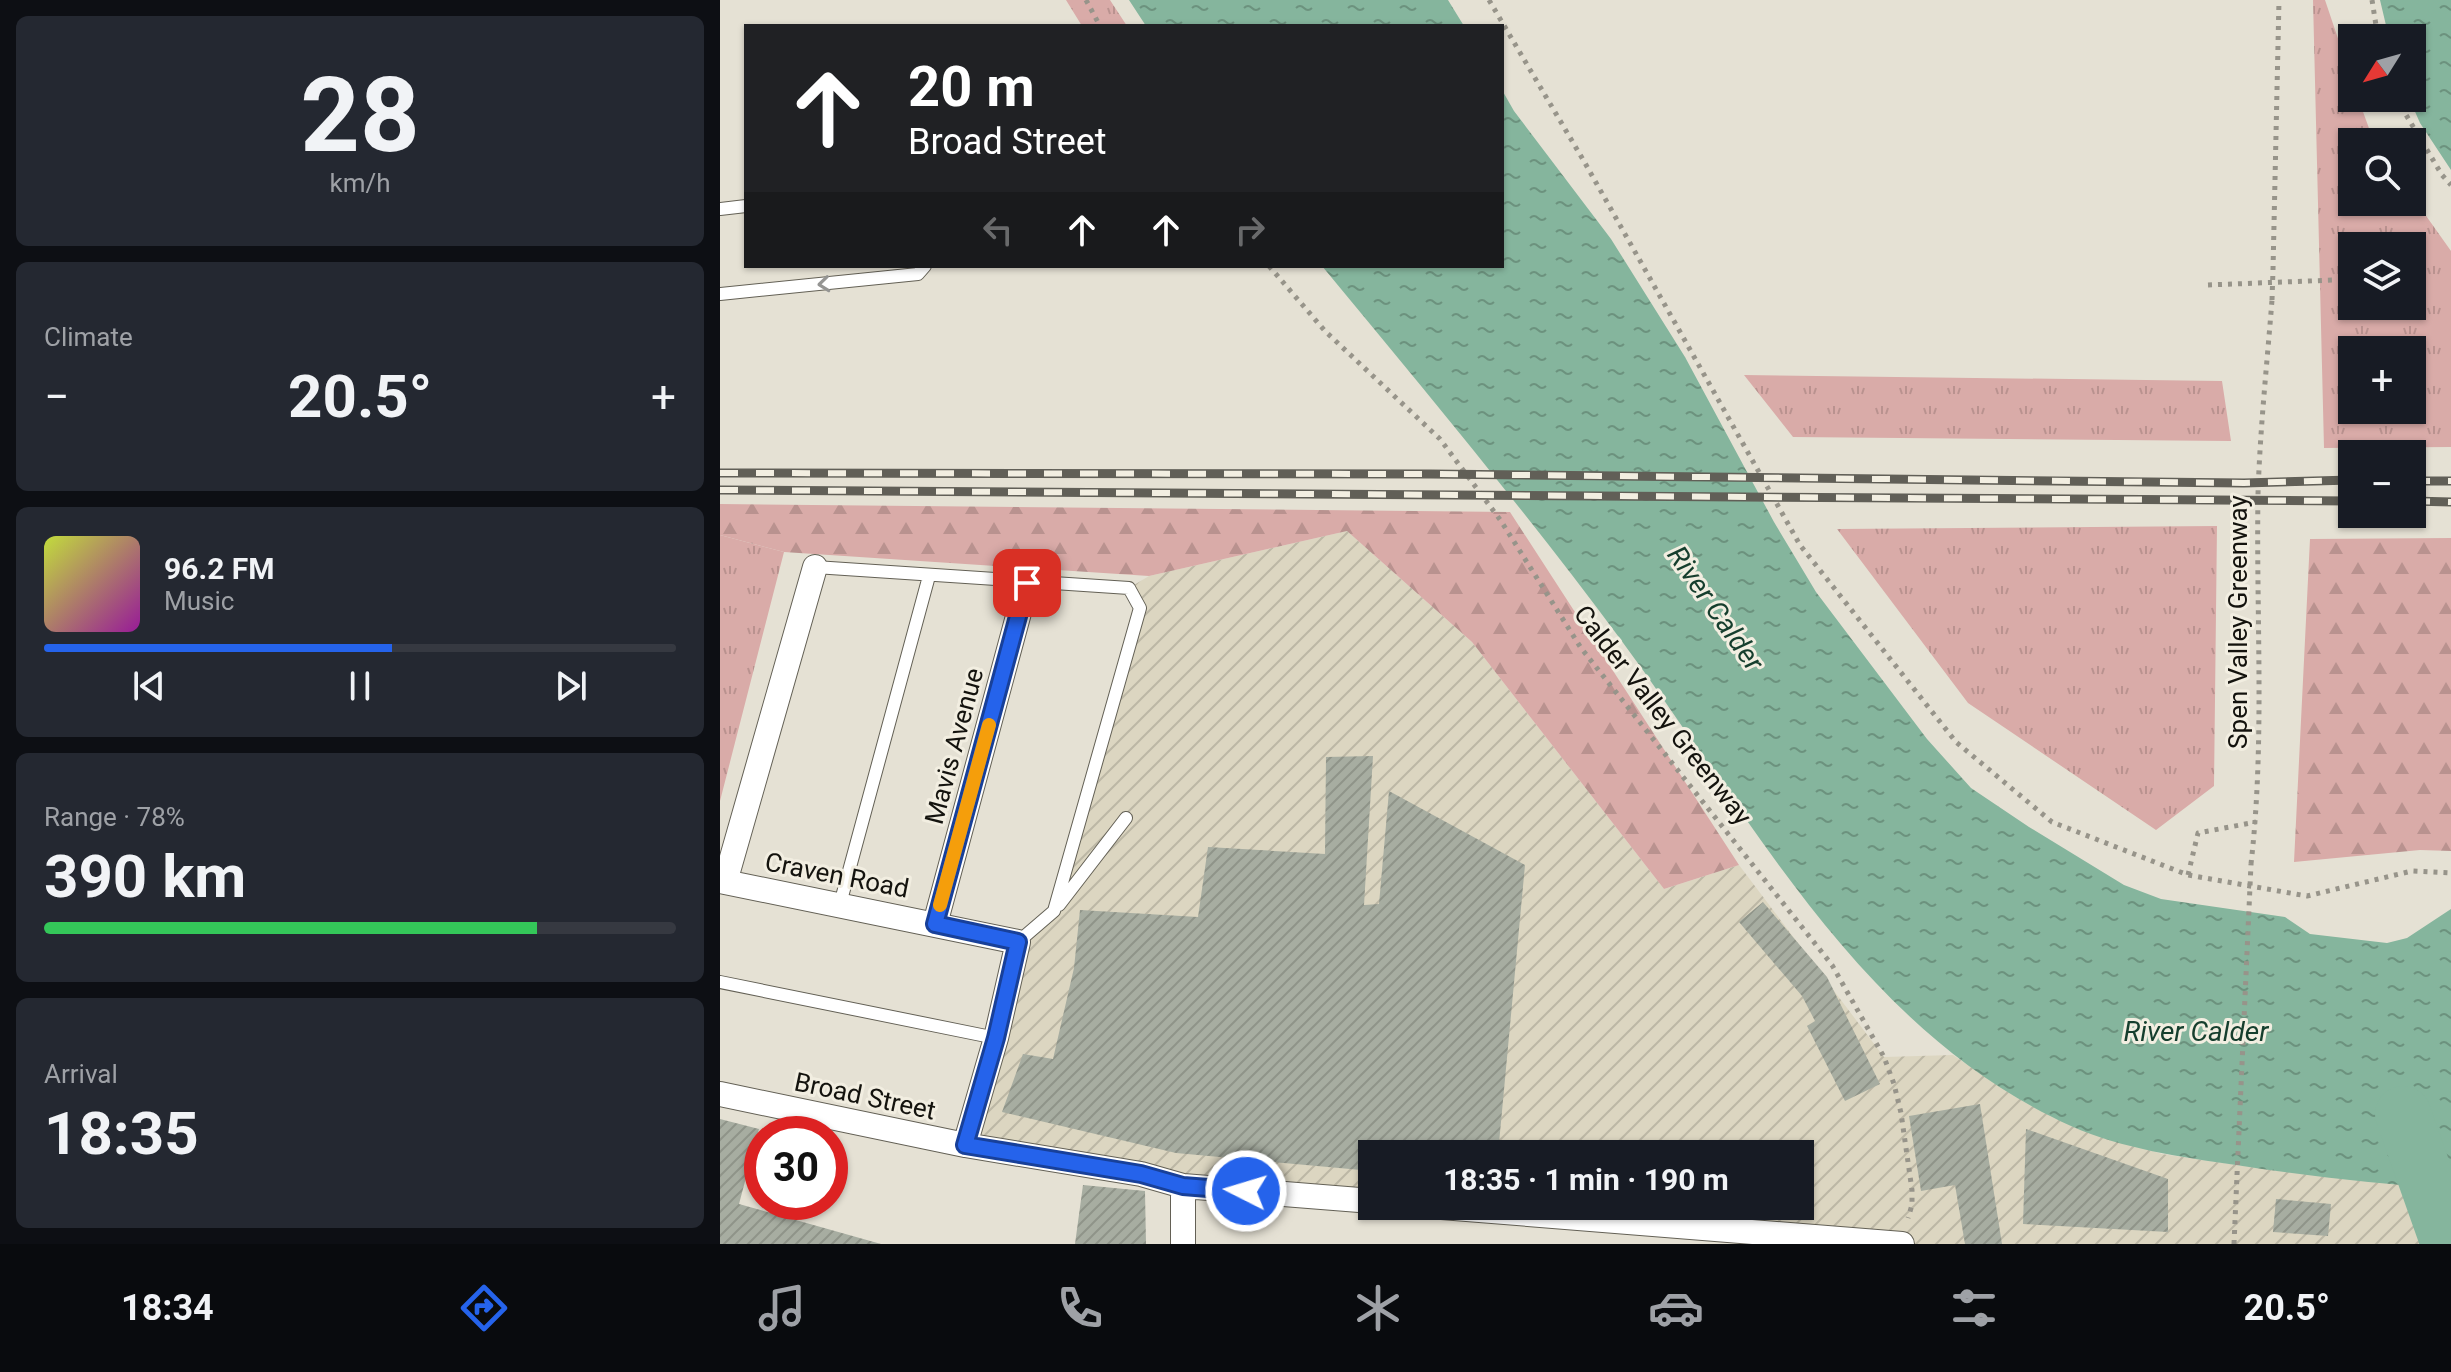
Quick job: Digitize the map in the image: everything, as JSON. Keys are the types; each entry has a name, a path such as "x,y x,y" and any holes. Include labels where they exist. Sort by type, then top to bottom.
{"street":[{"path":"723,881 815,567"},
{"name":"Mavis Avenue","path":"935,924 1027,583"},
{"name":"Craven Road","path":"723,881 1018,942"},
{"path":"965,1145 996,1038 1018,942"},
{"name":"Broad Street","path":"720,1094 965,1145 1141,1174 1183,1186 1358,1200"},
{"path":"1183,1186 1183,1244"},
{"path":"1582,1220 1800,1240 1901,1243"}],"lane":[{"path":"720,209 744,206"},
{"path":"720,294 918,274 923,268"},
{"path":"815,567 1129,588 1140,608 1054,911"},
{"path":"840,904 929,576"},
{"path":"1018,942 1054,911 1126,818"},
{"path":"720,982 996,1038"}],"path":[{"path":"1086,0 1099,24"},
{"path":"1489,0 1503,24"},
{"name":"Spen Valley Greenway","path":"2234,1244 2251,864 2256,822 2260,656 2258,493 2272,300 2279,0"},
{"path":"2372,0 2376,24"},
{"path":"1504,25 1593,176 1800,545 1956,742 2052,822 2188,875 2307,896 2412,871 2451,873"},
{"path":"2404,112 2451,185"},
{"name":"Calder Valley Greenway","path":"1271,268 1325,331 1440,439 1501,521 1581,648 1832,965 1884,1057 1898,1098 1912,1190 1912,1205 1901,1243"},
{"path":"2208,285 2334,280"},
{"path":"2188,875 2198,833 2256,822"}],"shaded area":[{"path":"1347,531 1472,642 1664,889 1739,865 1884,1057 1953,1055 2016,1097 2074,1127 2162,1154 2278,1171 2451,1178 2451,1244 1902,1244 1603,1220 1814,1220 1814,1140 1358,1140 1358,1199 965,1145 1018,942 1055,911 1140,608 1129,588 1149,576"}],"green space":[{"path":"1066,0 1110,0 1126,24 1081,24"},
{"path":"2313,0 2325,0 2338,39 2338,112 2363,112 2369,128 2338,128 2338,216 2426,216 2451,251 2451,447 2426,447 2426,440 2338,440 2338,448 2324,448"},
{"path":"1744,375 2222,381 2231,441 1793,437"},
{"path":"720,504 1510,512 1739,865 1664,889 1472,642 1347,531 1149,576 784,552 720,535"},
{"path":"2217,526 2214,786 2156,830 1968,703 1837,529"},
{"path":"720,535 784,552 720,801"},
{"path":"2451,538 2451,851 2420,850 2294,862 2310,539"}],"water":[{"path":"1129,0 1448,0 1463,24 1145,24"},
{"path":"2380,0 2451,0 2451,170 2415,112 2426,112 2426,24 2386,24"},
{"name":"River Calder","path":"1504,94 1611,239 1685,357 1774,522 1816,592 1927,739 1971,788 2124,885 2161,899 2285,917 2310,934 2387,943 2407,938 2451,909 2451,1189 2289,1173 2152,1151 2111,1141 2071,1126 1996,1085 1930,1035 1870,977 1816,914 1765,847 1621,640 1324,268 1504,268"}],"building":[{"path":"1373,756 1364,905 1379,904 1389,791 1525,865 1499,1140 1358,1140 1358,1170 1176,1153 1002,1112 1023,1054 1053,1059 1074,968 1080,910 1198,917 1208,847 1325,854 1326,757"},
{"path":"1763,902 1827,977 1880,1084 1845,1101 1807,1026 1815,1021 1802,996 1739,922"},
{"path":"1980,1104 2002,1244 1965,1244 1955,1185 1921,1191 1909,1116"},
{"path":"720,1119 744,1125 744,1185 739,1204 744,1205 744,1220 796,1220 881,1244 720,1244"},
{"path":"2026,1129 2168,1179 2168,1232 2023,1224"},
{"path":"1083,1185 1145,1191 1146,1244 1075,1244"},
{"path":"2276,1199 2331,1204 2328,1236 2273,1232"}],"waterway":[{"path":"2403,1114 2449,1244"}],"railway":[{"path":"720,473 1431,474 2244,483 2338,480"},
{"path":"2426,481 2451,481"},
{"path":"720,490 2338,501"},
{"path":"2426,501 2451,502"}],"slow traffic":[{"path":"940,905 989,725"}],"route":[{"path":"1027,583 935,924 1018,942 996,1038 965,1145 1141,1174 1183,1186 1246,1191"}]}
